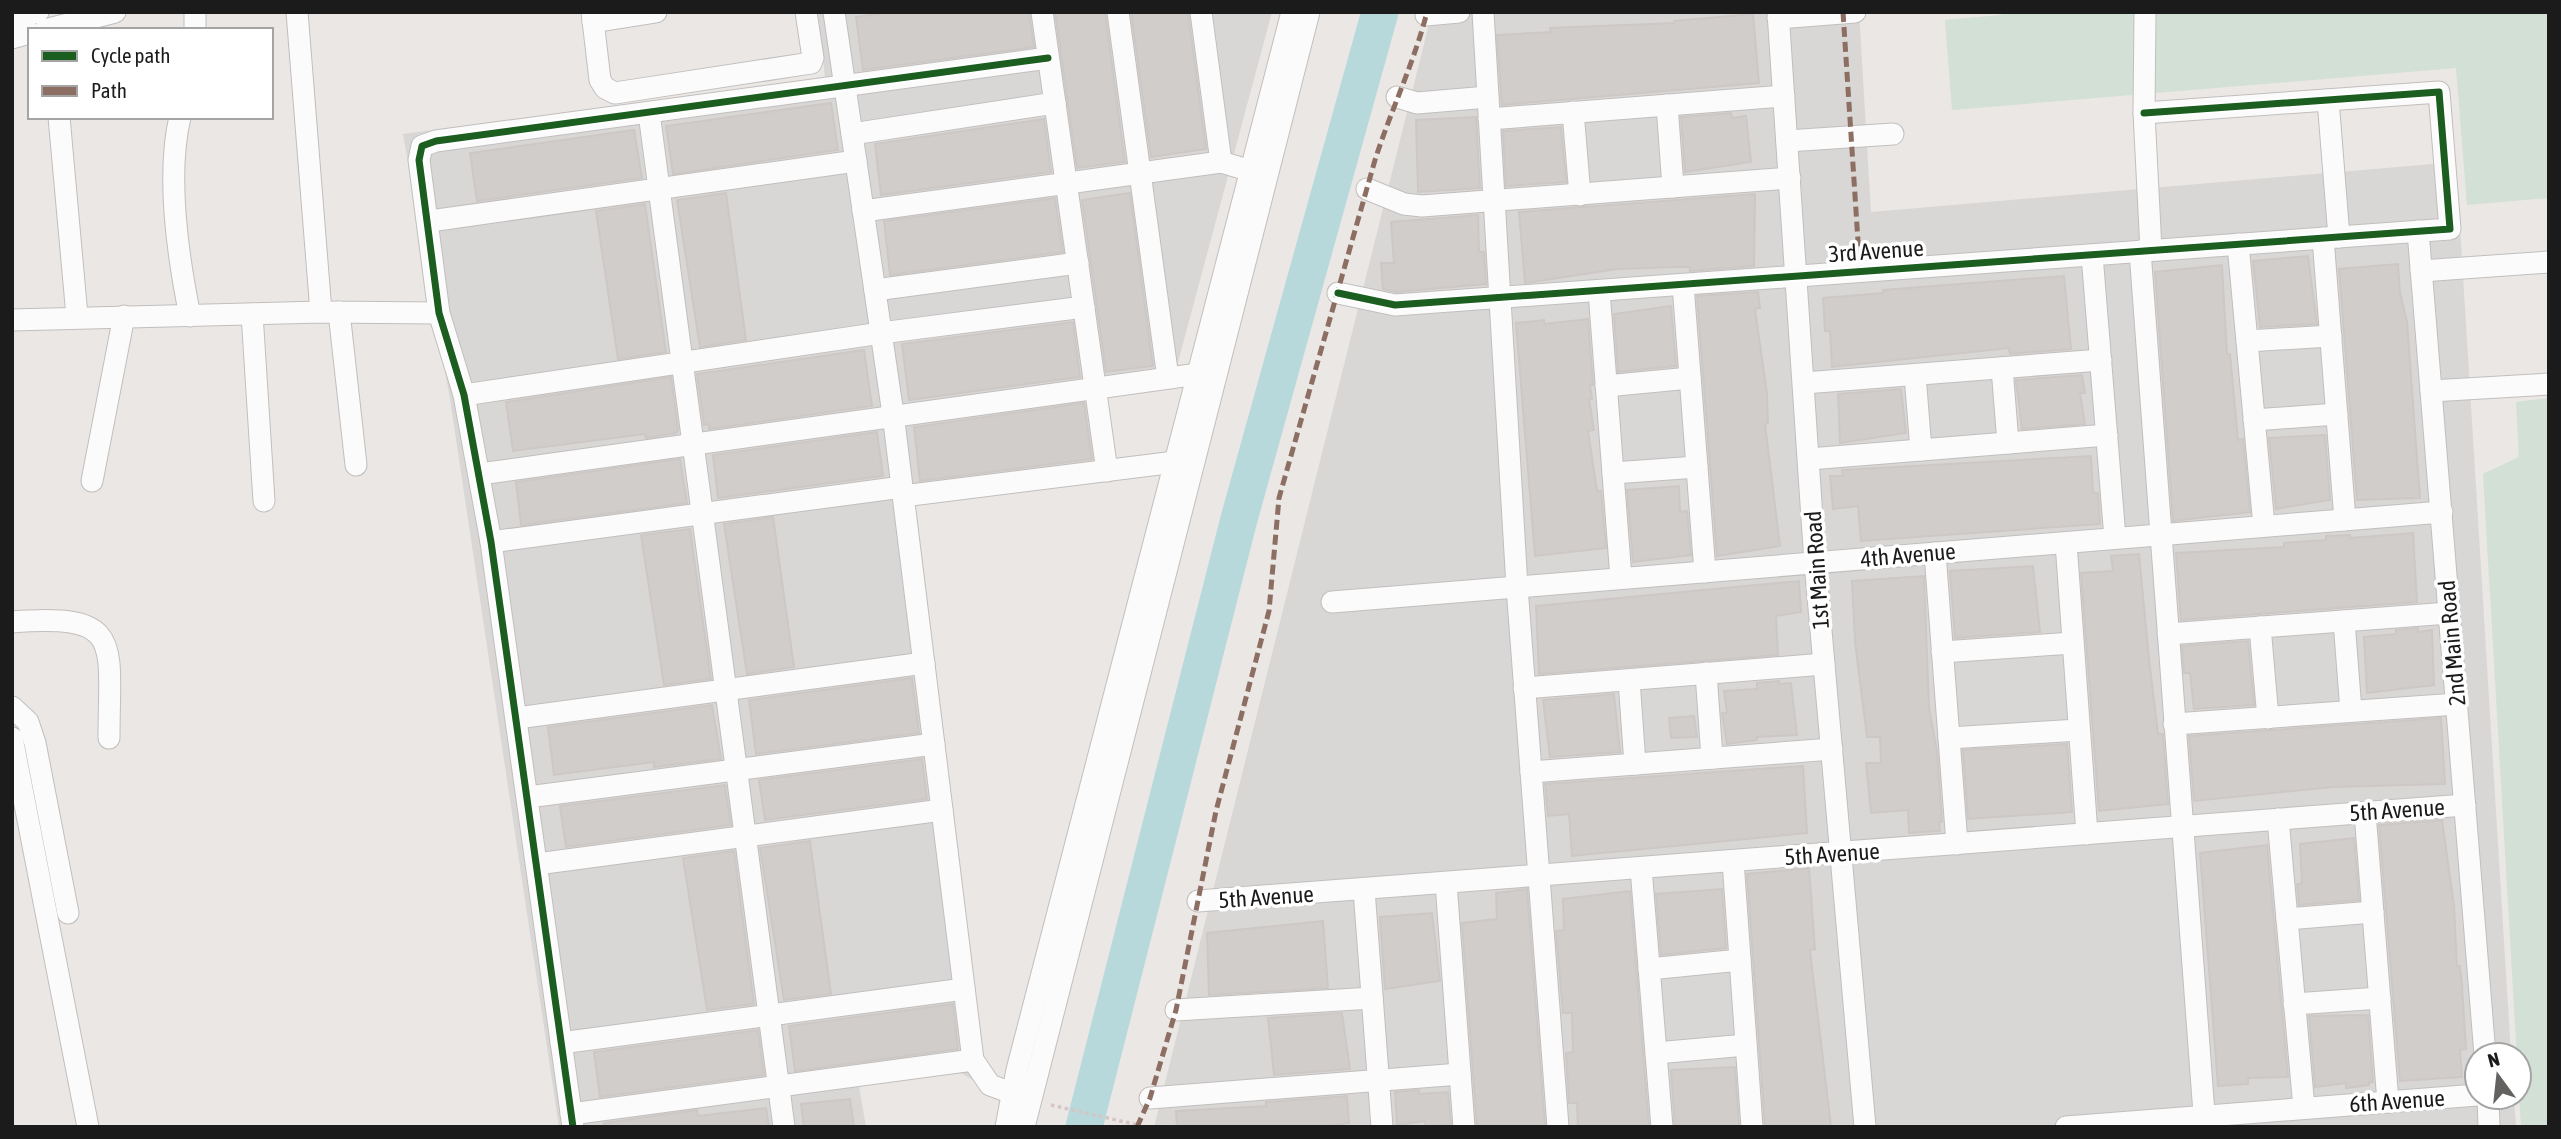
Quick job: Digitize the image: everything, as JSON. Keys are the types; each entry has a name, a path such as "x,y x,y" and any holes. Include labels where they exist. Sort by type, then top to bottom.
{"street":[{"path":"12,19 46,25 115,12"},
{"path":"297,12 330,312 356,465"},
{"path":"656,12 592,17 600,80 605,88 615,93 811,63 813,58 806,12"},
{"path":"834,12 893,414 973,1060 990,1085 1028,1098"},
{"path":"1042,12 1107,471"},
{"path":"1118,12 1168,378"},
{"path":"1201,12 1221,162"},
{"path":"1024,1127 1028,1098 1175,462 1293,12"},
{"path":"1006,1127 1028,1098 1309,12"},
{"path":"1426,15 1459,12"},
{"path":"1483,12 1517,587 1558,1127"},
{"path":"1778,15 1855,12"},
{"path":"2144,12 2146,250 2161,535 2180,827 2204,1121"},
{"name":"1st Main Road","path":"1778,15 1815,562 1865,1127"},
{"path":"973,1060 777,1086 572,1120 491,542 464,395 439,313 430,220 419,160 422,146 436,141 1048,58"},
{"name":"3rd Avenue","path":"1338,293 1395,305 2450,229 2439,92 2328,100"},
{"path":"1489,119 1784,96"},
{"path":"1397,97 1417,103 1488,97"},
{"path":"2144,113 2328,100 2331,336 2345,520"},
{"path":"852,134 1055,103"},
{"path":"1667,105 1673,187"},
{"path":"1573,112 1580,195"},
{"path":"649,113 784,1127"},
{"path":"59,119 77,316"},
{"path":"180,119 174,142 176,189 180,252 190,316"},
{"path":"1787,141 1893,134"},
{"path":"430,220 856,161"},
{"path":"863,211 1221,162 1251,172"},
{"path":"1367,189 1404,204 1493,202 1790,178"},
{"name":"2nd Main Road","path":"2418,231 2484,1041"},
{"path":"2238,244 2264,526"},
{"path":"2092,255 2115,538"},
{"path":"2421,271 2549,262"},
{"path":"875,290 1078,263"},
{"path":"1683,285 1704,572"},
{"path":"1599,291 1621,578"},
{"path":"464,395 881,333 1084,307"},
{"path":"12,320 77,316 439,313"},
{"path":"252,314 264,501"},
{"path":"92,481 124,316"},
{"path":"2247,341 2331,336"},
{"path":"1804,383 2101,360"},
{"path":"2002,368 2008,443"},
{"path":"480,474 893,414 1198,374"},
{"path":"1915,374 1921,450"},
{"path":"1606,386 1690,378"},
{"path":"2431,391 2542,384"},
{"path":"2255,420 2337,414"},
{"path":"1809,459 2106,435"},
{"path":"491,542 702,513 1175,462"},
{"path":"1613,473 1697,467"},
{"name":"4th Avenue","path":"1332,602 2442,512"},
{"path":"2066,543 2087,834"},
{"path":"1935,553 1957,844"},
{"path":"2168,634 2449,613"},
{"path":"12,622 65,620 88,625 100,632 106,645 109,667 110,738"},
{"path":"2344,621 2351,711"},
{"path":"2260,627 2268,718"},
{"path":"1942,652 2073,643"},
{"path":"517,718 925,663"},
{"path":"1524,688 1824,664"},
{"path":"1706,673 1712,758"},
{"path":"1629,680 1636,764"},
{"path":"2174,724 2457,704"},
{"path":"12,707 28,722 35,743 68,914"},
{"path":"1949,738 2079,730"},
{"path":"12,738 88,1127"},
{"path":"528,797 934,744"},
{"path":"1531,772 1832,749"},
{"name":"5th Avenue","path":"1198,901 2465,805"},
{"path":"537,864 942,810"},
{"path":"2365,813 2388,1102"},
{"path":"2278,819 2304,1108"},
{"path":"1732,862 1752,1127"},
{"path":"1641,869 1662,1127"},
{"path":"1446,883 1464,1127"},
{"path":"1364,890 1382,1127"},
{"path":"2287,919 2373,912"},
{"path":"1649,969 1740,960"},
{"path":"561,1043 964,989"},
{"path":"1176,1010 1372,998"},
{"path":"2294,1004 2380,998"},
{"path":"1656,1053 1746,1045"},
{"path":"1150,1098 1460,1074"},
{"name":"6th Avenue","path":"2066,1127 2204,1121 2304,1108 2463,1096"}],"path":[{"path":"1028,1098 1138,1125"}],"shaded area":[{"path":"818,12 1272,12 1177,366 1087,379 1098,477 908,503 980,1084 961,1073 859,1086 866,1127 559,1127 450,399 403,134 825,78"},
{"path":"1432,12 1859,12 1871,212 2456,162 2510,1041 2463,1041 2463,1111 2515,1111 2516,1127 1154,1127"},
{"path":"2001,12 2549,12 2549,198 2467,205 2456,68 1952,110 1945,20 2001,15"},
{"path":"2549,398 2549,1127 2521,1127 2520,1111 2533,1111 2533,1041 2516,1041 2483,474 2519,457 2516,402"}],"building":[{"path":"891,12 1029,12 1034,47 863,70 856,17"},
{"path":"1055,12 1105,12 1125,162 1077,168"},
{"path":"1131,12 1188,12 1206,149 1151,157"},
{"path":"1753,14 1759,83 1502,105 1497,35 1551,32 1550,28 1674,23"},
{"path":"831,103 838,150 673,174 666,126"},
{"path":"1731,113 1732,118 1746,116 1751,162 1685,172 1681,117"},
{"path":"1476,117 1480,188 1418,192 1416,120"},
{"path":"1044,119 1051,172 881,195 875,144"},
{"path":"1561,127 1566,182 1506,186 1503,131"},
{"path":"634,130 642,178 477,201 470,153"},
{"path":"726,193 746,340 700,347 677,200"},
{"path":"1130,193 1153,366 1106,372 1082,200"},
{"path":"1755,194 1754,266 1690,271 1690,267 1617,269 1525,283 1519,212"},
{"path":"1055,198 1063,252 890,275 884,221"},
{"path":"645,204 666,352 618,359 596,211"},
{"path":"1478,215 1479,252 1484,252 1486,284 1396,292 1383,289 1381,263 1394,263 1391,222"},
{"path":"2308,256 2317,324 2260,327 2253,261"},
{"path":"2398,264 2400,293 2407,322 2420,498 2357,500 2339,269"},
{"path":"2222,265 2227,354 2230,354 2238,440 2243,439 2250,512 2173,521 2155,272"},
{"path":"2064,276 2071,349 2010,354 2009,348 1832,367 1830,331 1825,331 1823,298 1883,293 1883,290"},
{"path":"1758,292 1760,308 1755,309 1767,394 1768,423 1765,424 1780,546 1717,556 1697,296"},
{"path":"1671,306 1676,366 1618,372 1614,314"},
{"path":"1588,319 1593,385 1590,385 1592,399 1589,399 1594,430 1588,431 1597,491 1601,491 1606,548 1535,556 1516,323 1544,320 1544,324"},
{"path":"1073,322 1080,377 909,400 902,344"},
{"path":"864,350 872,406 709,429 709,424 704,425 697,374"},
{"path":"2082,375 2085,393 2080,393 2085,424 2022,429 2016,380"},
{"path":"671,377 678,430 676,433 646,438 645,434 513,451 506,402"},
{"path":"1901,389 1906,433 1840,443 1838,394"},
{"path":"1084,403 1092,459 920,481 914,427"},
{"path":"877,432 883,476 718,498 713,455"},
{"path":"2325,435 2330,500 2276,509 2269,438"},
{"path":"2091,456 2093,493 2098,493 2100,524 1861,541 1858,506 1833,509 1830,476 1843,476 1842,470"},
{"path":"680,459 687,503 521,525 516,482"},
{"path":"1679,486 1680,512 1687,511 1691,555 1633,562 1627,490"},
{"path":"773,517 794,667 747,674 724,524"},
{"path":"690,529 711,679 664,685 641,535"},
{"path":"2413,533 2417,602 2181,620 2176,553 2284,547 2284,543 2326,540 2326,536 2350,535 2350,538"},
{"path":"2139,554 2158,734 2163,734 2168,804 2099,811 2081,573 2113,571 2111,556"},
{"path":"2033,566 2040,632 1955,638 1950,571"},
{"path":"1924,576 1929,708 1937,751 1942,822 1939,822 1940,831 1909,833 1908,810 1871,813 1866,763 1881,763 1880,737 1867,737 1855,642 1852,581"},
{"path":"1799,581 1801,612 1776,616 1778,655 1539,674 1536,606"},
{"path":"2418,628 2418,632 2432,630 2434,685 2367,693 2364,637 2396,634 2396,630"},
{"path":"2248,641 2254,705 2194,709 2190,673 2184,673 2182,646"},
{"path":"912,678 919,733 756,754 749,700"},
{"path":"1779,681 1779,684 1791,683 1797,735 1757,737 1757,740 1727,744 1722,713 1727,713 1724,691 1757,689 1757,683"},
{"path":"1614,694 1620,752 1550,757 1543,700"},
{"path":"712,705 721,759 654,767 654,762 554,775 548,727"},
{"path":"1694,716 1697,737 1671,738 1669,718"},
{"path":"2441,718 2445,784 2333,787 2194,801 2189,736"},
{"path":"2067,744 2072,812 1968,819 1963,750"},
{"path":"922,759 927,799 765,820 759,780"},
{"path":"1803,766 1807,833 1572,856 1569,814 1548,816 1545,784"},
{"path":"725,785 731,825 566,847 560,806"},
{"path":"2442,820 2454,906 2457,966 2460,966 2462,986 2465,1041 2463,1041 2463,1050 2460,1050 2462,1077 2400,1081 2379,825"},
{"path":"2354,838 2359,900 2299,905 2297,884 2302,883 2300,844"},
{"path":"810,841 831,994 784,1000 760,848"},
{"path":"2267,845 2288,1077 2248,1078 2248,1084 2218,1086 2200,853"},
{"path":"734,851 754,1004 707,1010 683,858"},
{"path":"1809,868 1815,949 1810,950 1831,1127 1765,1127 1747,874"},
{"path":"1527,889 1545,1127 1477,1127 1462,923 1497,919 1496,893"},
{"path":"1722,889 1726,948 1661,955 1656,894"},
{"path":"1630,891 1649,1127 1578,1127 1577,1103 1569,1103 1566,1053 1573,1052 1572,1013 1563,1013 1556,931 1564,930 1563,899"},
{"path":"1432,913 1440,981 1385,989 1380,917"},
{"path":"1323,921 1328,988 1209,995 1207,933"},
{"path":"953,1004 958,1049 795,1071 789,1026"},
{"path":"1342,1013 1350,1069 1274,1075 1268,1018"},
{"path":"2368,1015 2373,1082 2346,1088 2346,1083 2315,1087 2309,1016"},
{"path":"758,1030 764,1075 600,1097 594,1052"},
{"path":"1735,1067 1739,1127 1675,1127 1671,1070"},
{"path":"1419,1090 1419,1094 1448,1092 1451,1124 1426,1127 1425,1121 1397,1125 1395,1092"},
{"path":"1347,1096 1349,1123 1321,1127 1177,1127 1176,1111 1266,1106 1266,1102"},
{"path":"850,1099 854,1127 804,1127 801,1104"},
{"path":"766,1108 769,1127 604,1127 604,1123 697,1110 698,1116"}],"waterway":[{"path":"1084,1127 1239,519 1380,12"}],"marked path":[{"path":"1137,1127 1150,1098 1176,1010 1216,811 1269,611 1279,498 1375,160 1416,50 1427,12"},
{"path":"1843,12 1860,272"}],"cycle path":[{"path":"573,1127 491,542 464,395 439,313 419,160 422,146 436,141 1048,58"},
{"path":"1338,293 1395,305 2450,229 2439,92 2144,113"}]}
